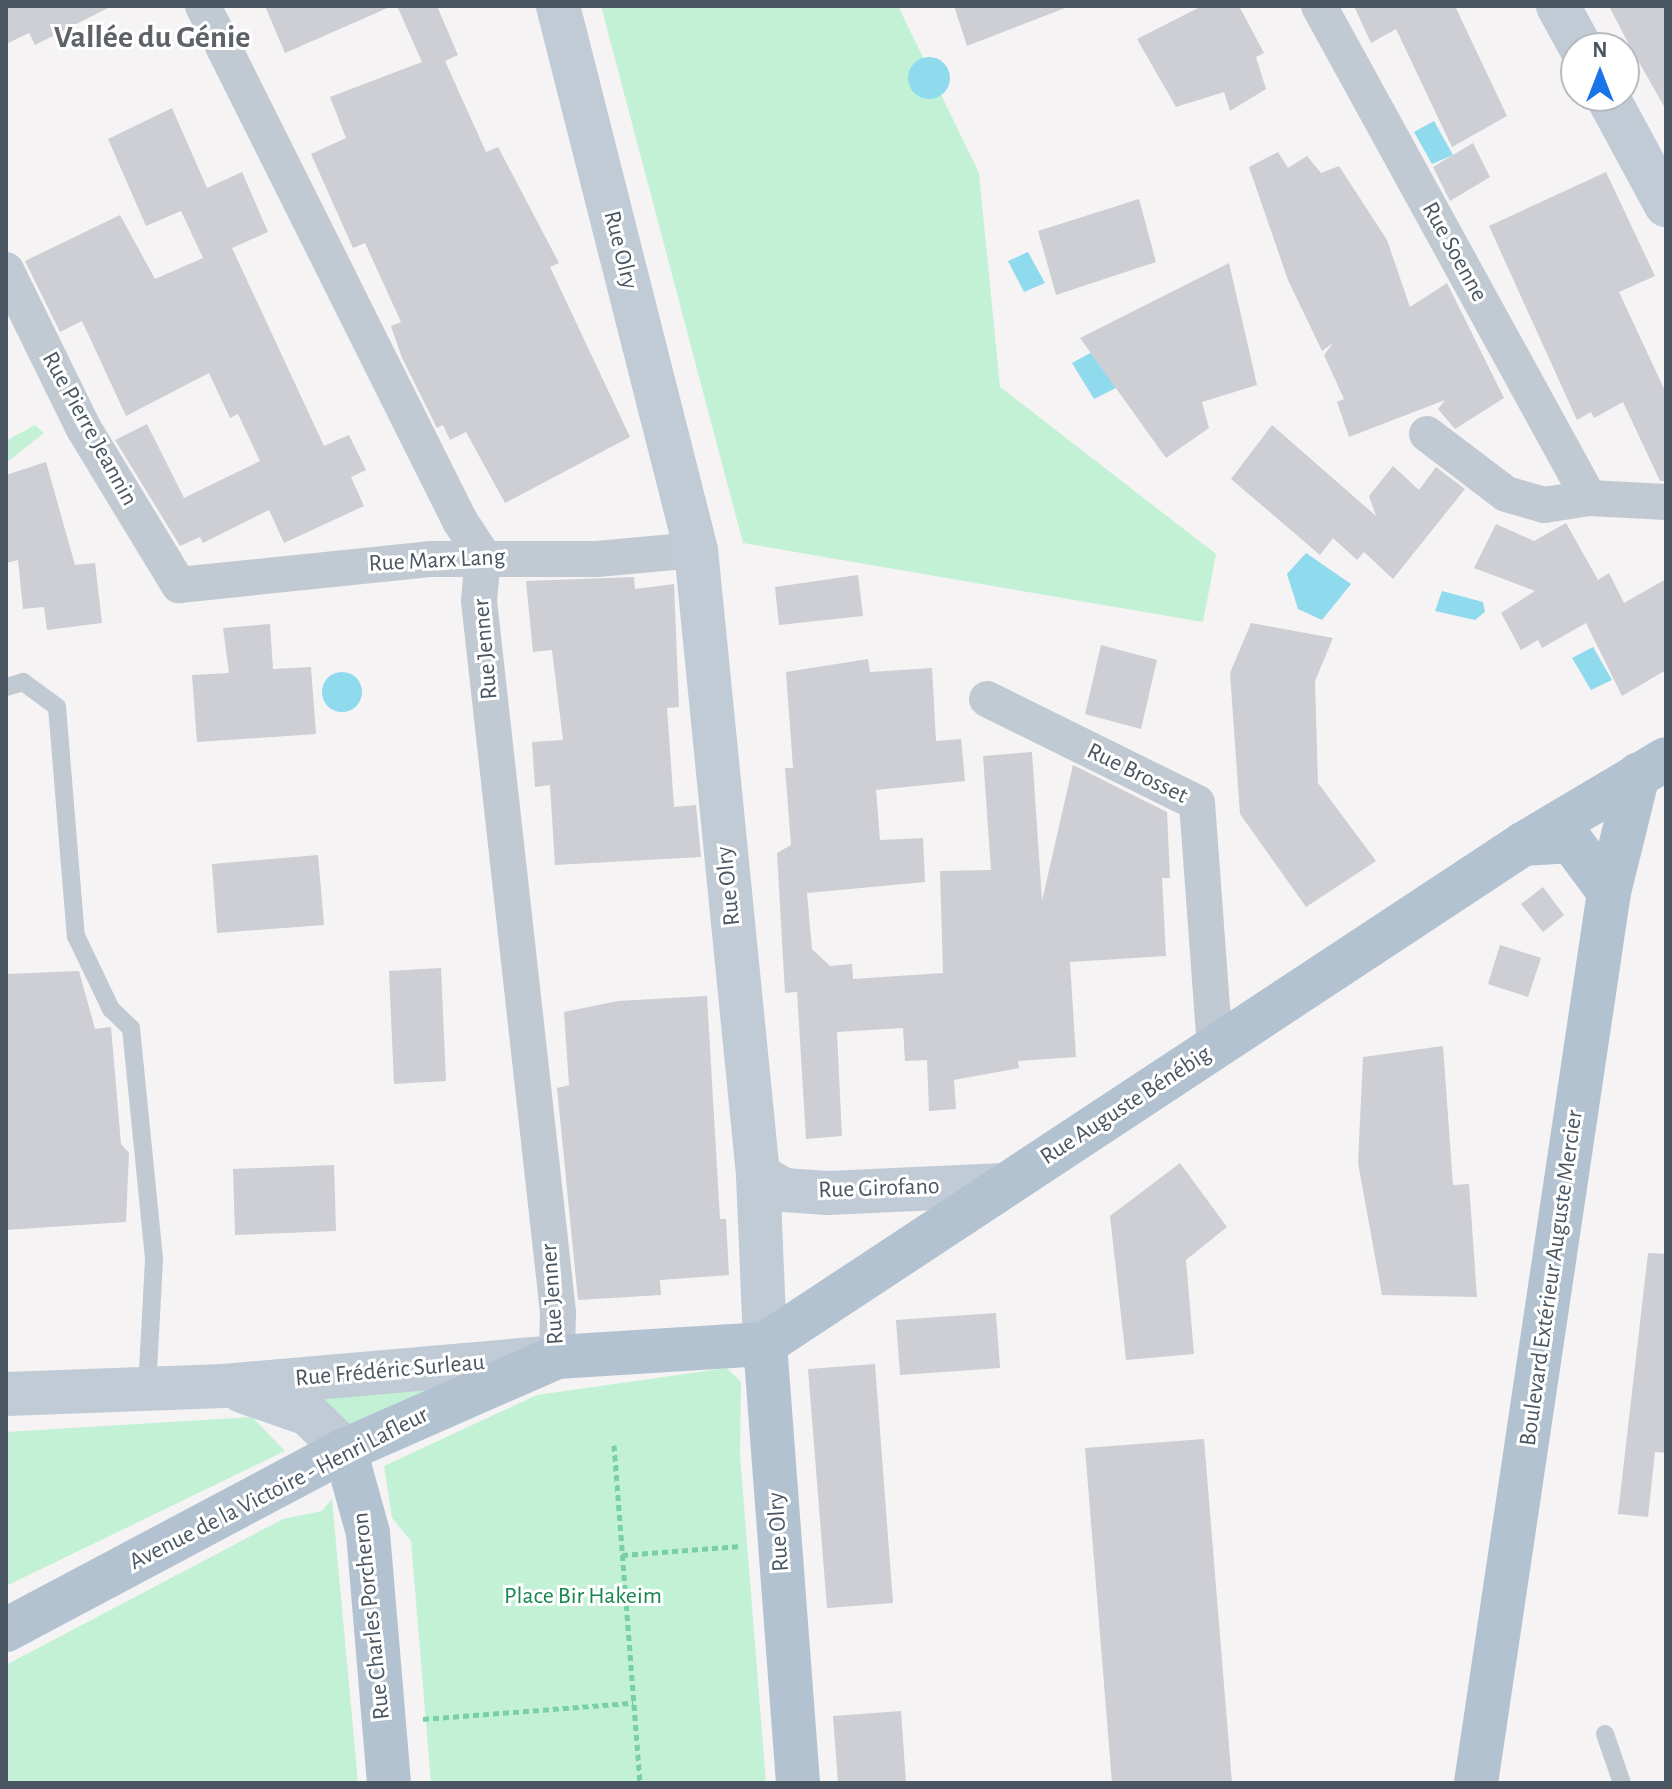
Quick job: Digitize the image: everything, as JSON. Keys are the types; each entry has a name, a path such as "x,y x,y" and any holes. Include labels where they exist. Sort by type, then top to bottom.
{"main road":[{"name":"Rue Auguste Bénébig","path":"765,1344 1523,844 1652,767"},
{"name":"Boulevard Extérieur Auguste Mercier","path":"1476,1783 1609,892 1652,767"},
{"path":"1523,844 1571,841 1609,892"},
{"path":"557,1357 765,1344"},
{"name":"Rue Olry","path":"765,1344 798,1783"},
{"name":"Avenue de la Victoire - Henri Lafleur","path":"6,1630 345,1450 557,1357"},
{"name":"Rue Charles Porcheron","path":"345,1450 368,1533 389,1783"}],"street":[{"path":"203,6 460,521 483,556"},
{"name":"Rue Olry","path":"558,6 696,550 758,1175 765,1344"},
{"name":"Rue Soenne","path":"1319,6 1589,498"},
{"path":"1558,6 1572,32"},
{"path":"1616,112 1666,205"},
{"name":"Rue Pierre Jeannin","path":"6,270 84,429 179,585"},
{"path":"1427,434 1506,494 1544,505 1589,498 1666,502"},
{"name":"Rue Marx Lang","path":"179,585 483,556 597,559 696,550"},
{"name":"Rue Jenner","path":"483,556 479,601 558,1312 557,1357"},
{"name":"Rue Brosset","path":"987,699 1197,803 1215,1048"},
{"name":"Rue Girofano","path":"758,1175 784,1190 828,1193 1004,1185"},
{"name":"Rue Frédéric Surleau","path":"6,1394 224,1386 557,1357"},
{"name":"Rue Frédéric Surleau","path":"224,1386 308,1414 345,1450"}],"lane":[{"path":"6,687 23,682 57,707 76,936 111,1009 131,1028 154,1260 147,1388"},
{"path":"1605,1734 1622,1783"}],"path":[{"path":"614,1445 640,1783"},
{"path":"622,1555 780,1542"},
{"path":"384,1722 633,1703"}],"green space":[{"path":"601,6 898,6 979,173 1000,387 1216,554 1203,622 743,543"},
{"path":"35,425 44,433 6,463 6,441"},
{"name":"Place Bir Hakeim","path":"727,1368 741,1382 740,1455 766,1783 431,1783 411,1541 392,1518 384,1466 537,1395"},
{"path":"439,1386 353,1429 308,1393"},
{"path":"252,1417 285,1451 6,1586 6,1432"},
{"path":"332,1499 358,1783 6,1783 6,1665 283,1519 322,1511"}],"water":[{"path":"929,57 944,63 950,78 944,93 929,99 914,93 908,78 914,63"},
{"path":"1434,121 1453,155 1432,164 1414,132"},
{"path":"1028,252 1045,283 1024,292 1008,261"},
{"path":"1092,352 1116,388 1094,399 1072,363"},
{"path":"1306,553 1351,584 1322,620 1298,609 1287,574"},
{"path":"1442,591 1483,602 1485,612 1475,620 1435,611"},
{"path":"1593,647 1612,680 1591,690 1572,658"},
{"path":"342,672 356,678 362,692 356,706 342,712 328,706 322,692 328,678"}],"building":[{"path":"6,6 112,6 35,45 29,33 6,44"},
{"path":"265,6 392,6 285,53"},
{"path":"397,6 437,6 458,55 445,61 486,152 498,147 559,263 550,267 630,437 505,503 466,432 450,440 443,425 437,428 402,358 391,326 401,322 365,243 353,248 311,154 346,138 330,97 422,62"},
{"path":"954,6 1064,6 1065,8 967,46"},
{"path":"1202,6 1239,6 1264,53 1256,57 1266,89 1230,111 1224,92 1176,107 1137,39"},
{"path":"1354,6 1455,6 1507,116 1452,147 1396,29 1371,43"},
{"path":"1609,6 1666,6 1666,110 1640,64 1640,32 1622,32"},
{"path":"172,108 207,188 242,172 268,232 232,248 324,446 349,435 366,470 351,477 364,506 284,543 269,510 203,543 200,537 180,546 115,440 147,424 184,498 260,461 238,414 230,418 209,373 126,416 82,321 60,332 25,261 120,215 155,279 203,258 181,211 146,226 108,139"},
{"path":"1473,143 1490,177 1450,201 1433,167"},
{"path":"1278,152 1288,168 1307,156 1321,173 1339,166 1387,240 1410,307 1447,283 1504,398 1455,429 1438,409 1445,400 1349,437 1337,402 1344,399 1324,355 1333,343 1322,351 1288,280 1249,167"},
{"path":"1606,172 1655,276 1619,292 1666,393 1666,481 1660,481 1623,402 1594,418 1591,412 1577,420 1489,226"},
{"path":"1139,199 1156,262 1056,295 1038,231"},
{"path":"1229,263 1257,385 1202,402 1209,428 1166,458 1080,338"},
{"path":"1272,425 1376,516 1369,496 1393,466 1419,490 1436,467 1465,489 1393,579 1364,552 1357,560 1333,538 1320,555 1231,479"},
{"path":"46,462 75,565 95,563 102,623 47,630 44,607 23,609 18,560 6,563 6,475"},
{"path":"1566,523 1598,580 1609,573 1624,603 1666,579 1666,670 1622,696 1586,623 1542,648 1538,640 1521,650 1501,613 1535,591 1474,568 1496,524 1534,541"},
{"path":"858,575 863,616 779,625 775,587"},
{"path":"634,577 635,589 674,584 679,707 667,708 674,807 696,805 701,857 555,865 550,785 535,787 532,742 563,740 552,650 533,652 526,581"},
{"path":"1251,623 1333,638 1315,681 1318,783 1376,861 1306,907 1240,814 1230,673"},
{"path":"270,624 273,669 311,667 316,734 197,742 192,675 229,673 223,628"},
{"path":"1101,645 1157,660 1141,729 1085,714"},
{"path":"868,659 870,672 932,668 936,741 961,739 965,781 876,790 880,840 923,838 925,882 807,893 812,949 830,966 852,964 853,979 943,973 940,871 991,870 983,756 1032,752 1042,901 1073,765 1167,812 1170,878 1162,878 1166,956 1070,962 1076,1057 1018,1061 1019,1068 954,1080 956,1109 929,1111 927,1060 905,1061 903,1028 837,1032 842,1136 806,1139 797,992 785,993 777,853 791,845 785,768 793,768 786,672"},
{"path":"318,855 324,925 217,933 212,864"},
{"path":"1543,887 1564,915 1543,932 1521,904"},
{"path":"1500,945 1541,958 1528,997 1488,984"},
{"path":"441,968 446,1081 394,1084 389,971"},
{"path":"79,971 95,1029 111,1027 121,1144 129,1153 126,1222 6,1230 6,974"},
{"path":"707,996 720,1219 726,1219 729,1275 660,1280 661,1295 578,1300 557,1088 569,1085 564,1012 618,1001"},
{"path":"1443,1046 1453,1185 1469,1184 1477,1297 1382,1295 1358,1163 1363,1057"},
{"path":"1180,1163 1227,1227 1186,1260 1194,1354 1126,1360 1110,1216"},
{"path":"334,1165 336,1231 235,1235 233,1169"},
{"path":"1648,1253 1666,1254 1666,1453 1655,1452 1648,1517 1618,1514"},
{"path":"996,1313 1000,1368 900,1375 896,1320"},
{"path":"875,1364 893,1603 827,1608 808,1369"},
{"path":"1204,1439 1232,1783 1112,1783 1085,1448"},
{"path":"901,1711 906,1783 838,1783 833,1716"}],"district":[{"name":"Vallée du Génie","path":"152,37"}]}
